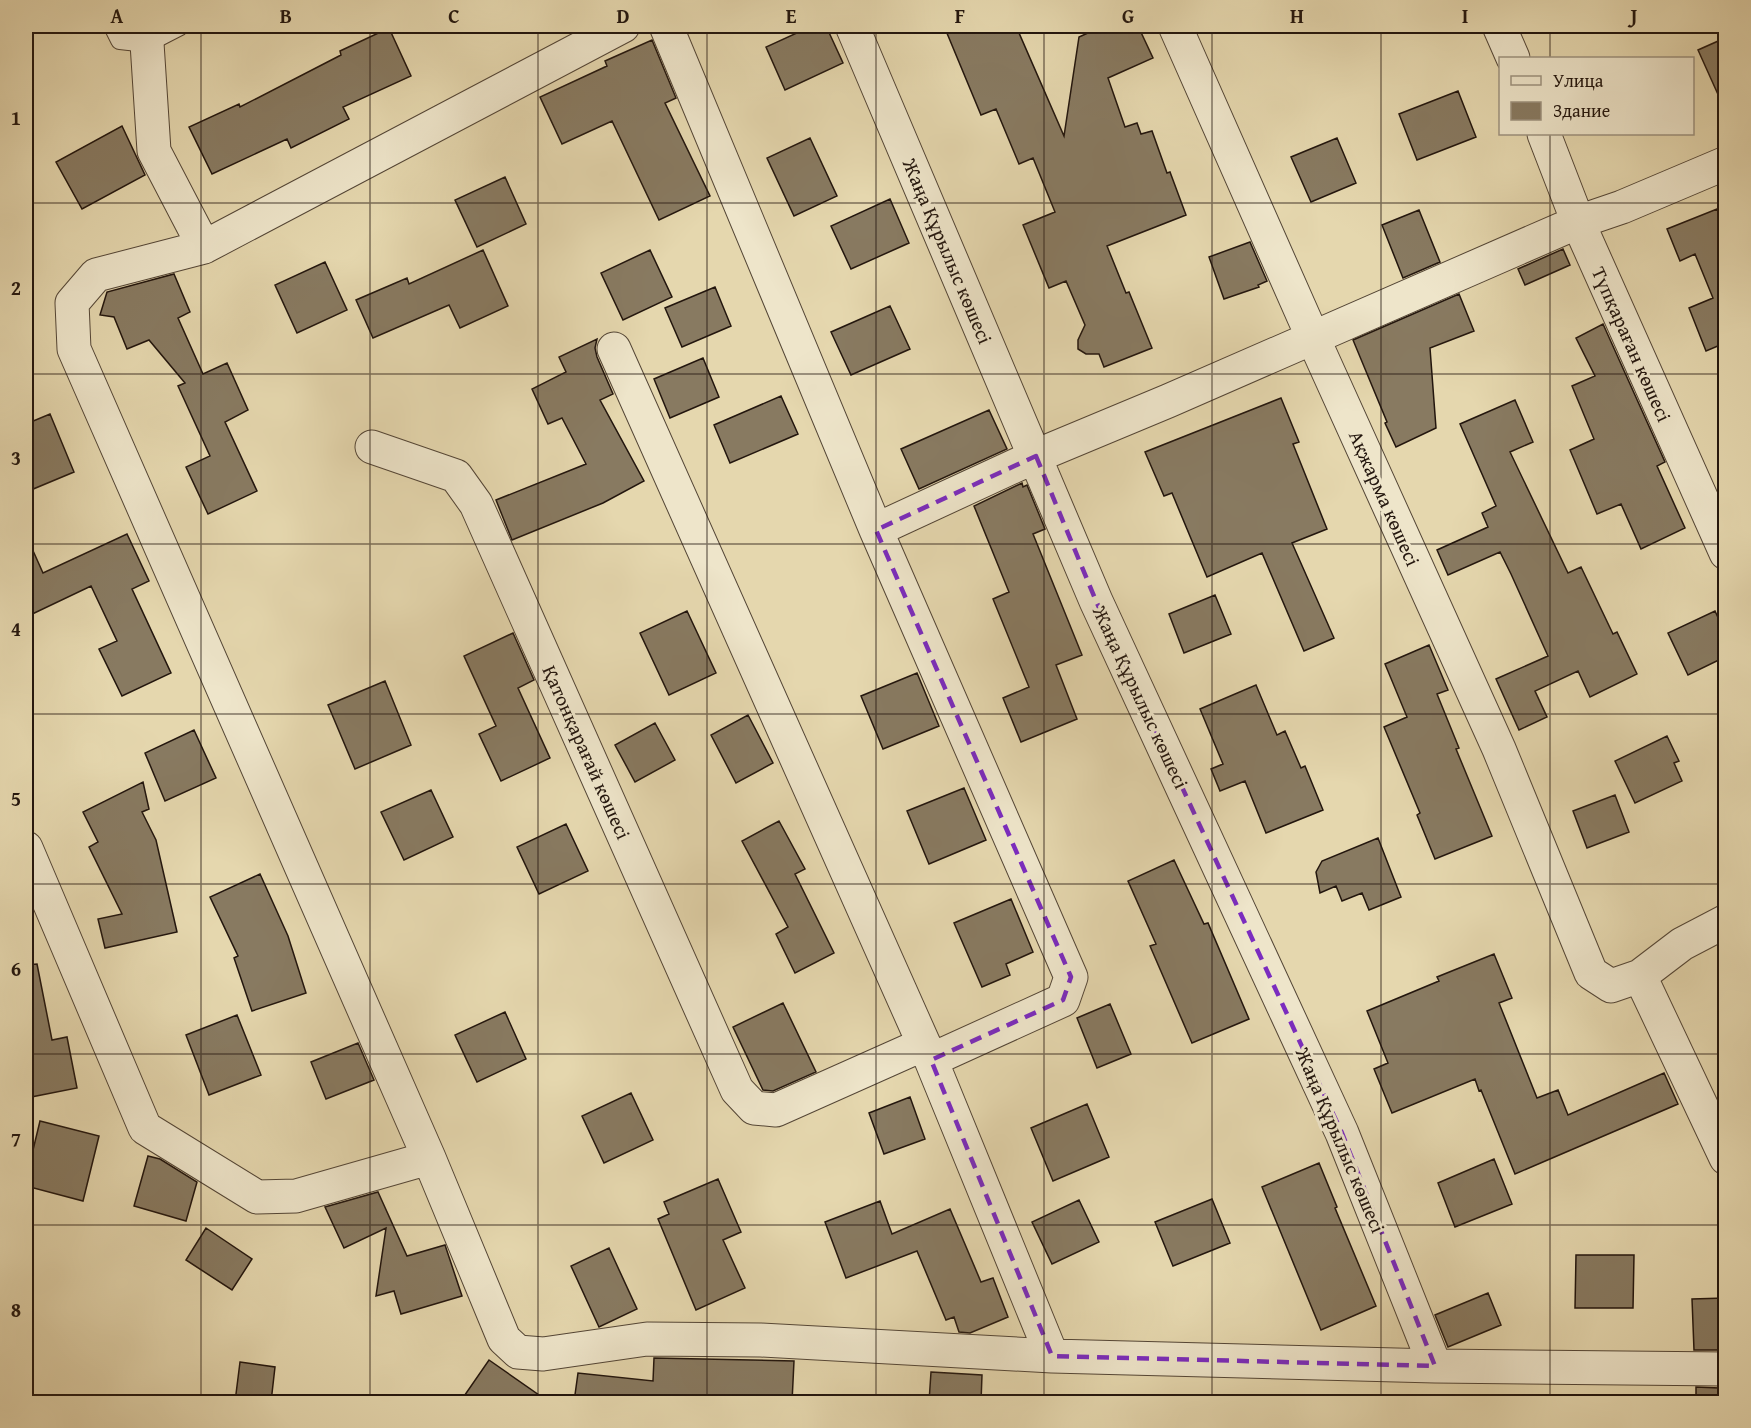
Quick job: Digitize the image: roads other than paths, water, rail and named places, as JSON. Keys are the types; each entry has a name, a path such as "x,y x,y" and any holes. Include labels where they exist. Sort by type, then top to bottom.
{"street":[{"path":"623,26 204,247 96,275 72,303 74,349 429,1158 504,1340 518,1352 543,1354 647,1339 761,1340 1052,1356 1435,1366 1725,1369"},
{"path":"666,26 876,530 1071,977 1063,1000 928,1052"},
{"name":"Жаңа Құрылыс көшесі","path":"852,26 1096,601 1342,1133 1435,1366"},
{"name":"Ақжарма көшесі","path":"1175,26 1499,749 1591,973 1611,986 1640,976"},
{"path":"1499,26 1513,57"},
{"path":"147,44 154,151 204,247"},
{"name":"Түпқараған көшесі","path":"1544,135 1578,222 1725,553"},
{"path":"876,530 1036,456 1578,222 1622,207 1725,163"},
{"path":"614,349 928,1052 1052,1356"},
{"name":"Қатонқарағай көшесі","path":"372,447 456,476 476,504 737,1090 754,1108 776,1110 928,1052"},
{"path":"26,848 145,1128 257,1197 296,1196 429,1158"},
{"path":"1725,921 1682,944 1640,976 1725,1158"}],"lane":[{"path":"113,26 120,40 147,44 180,26"}]}
